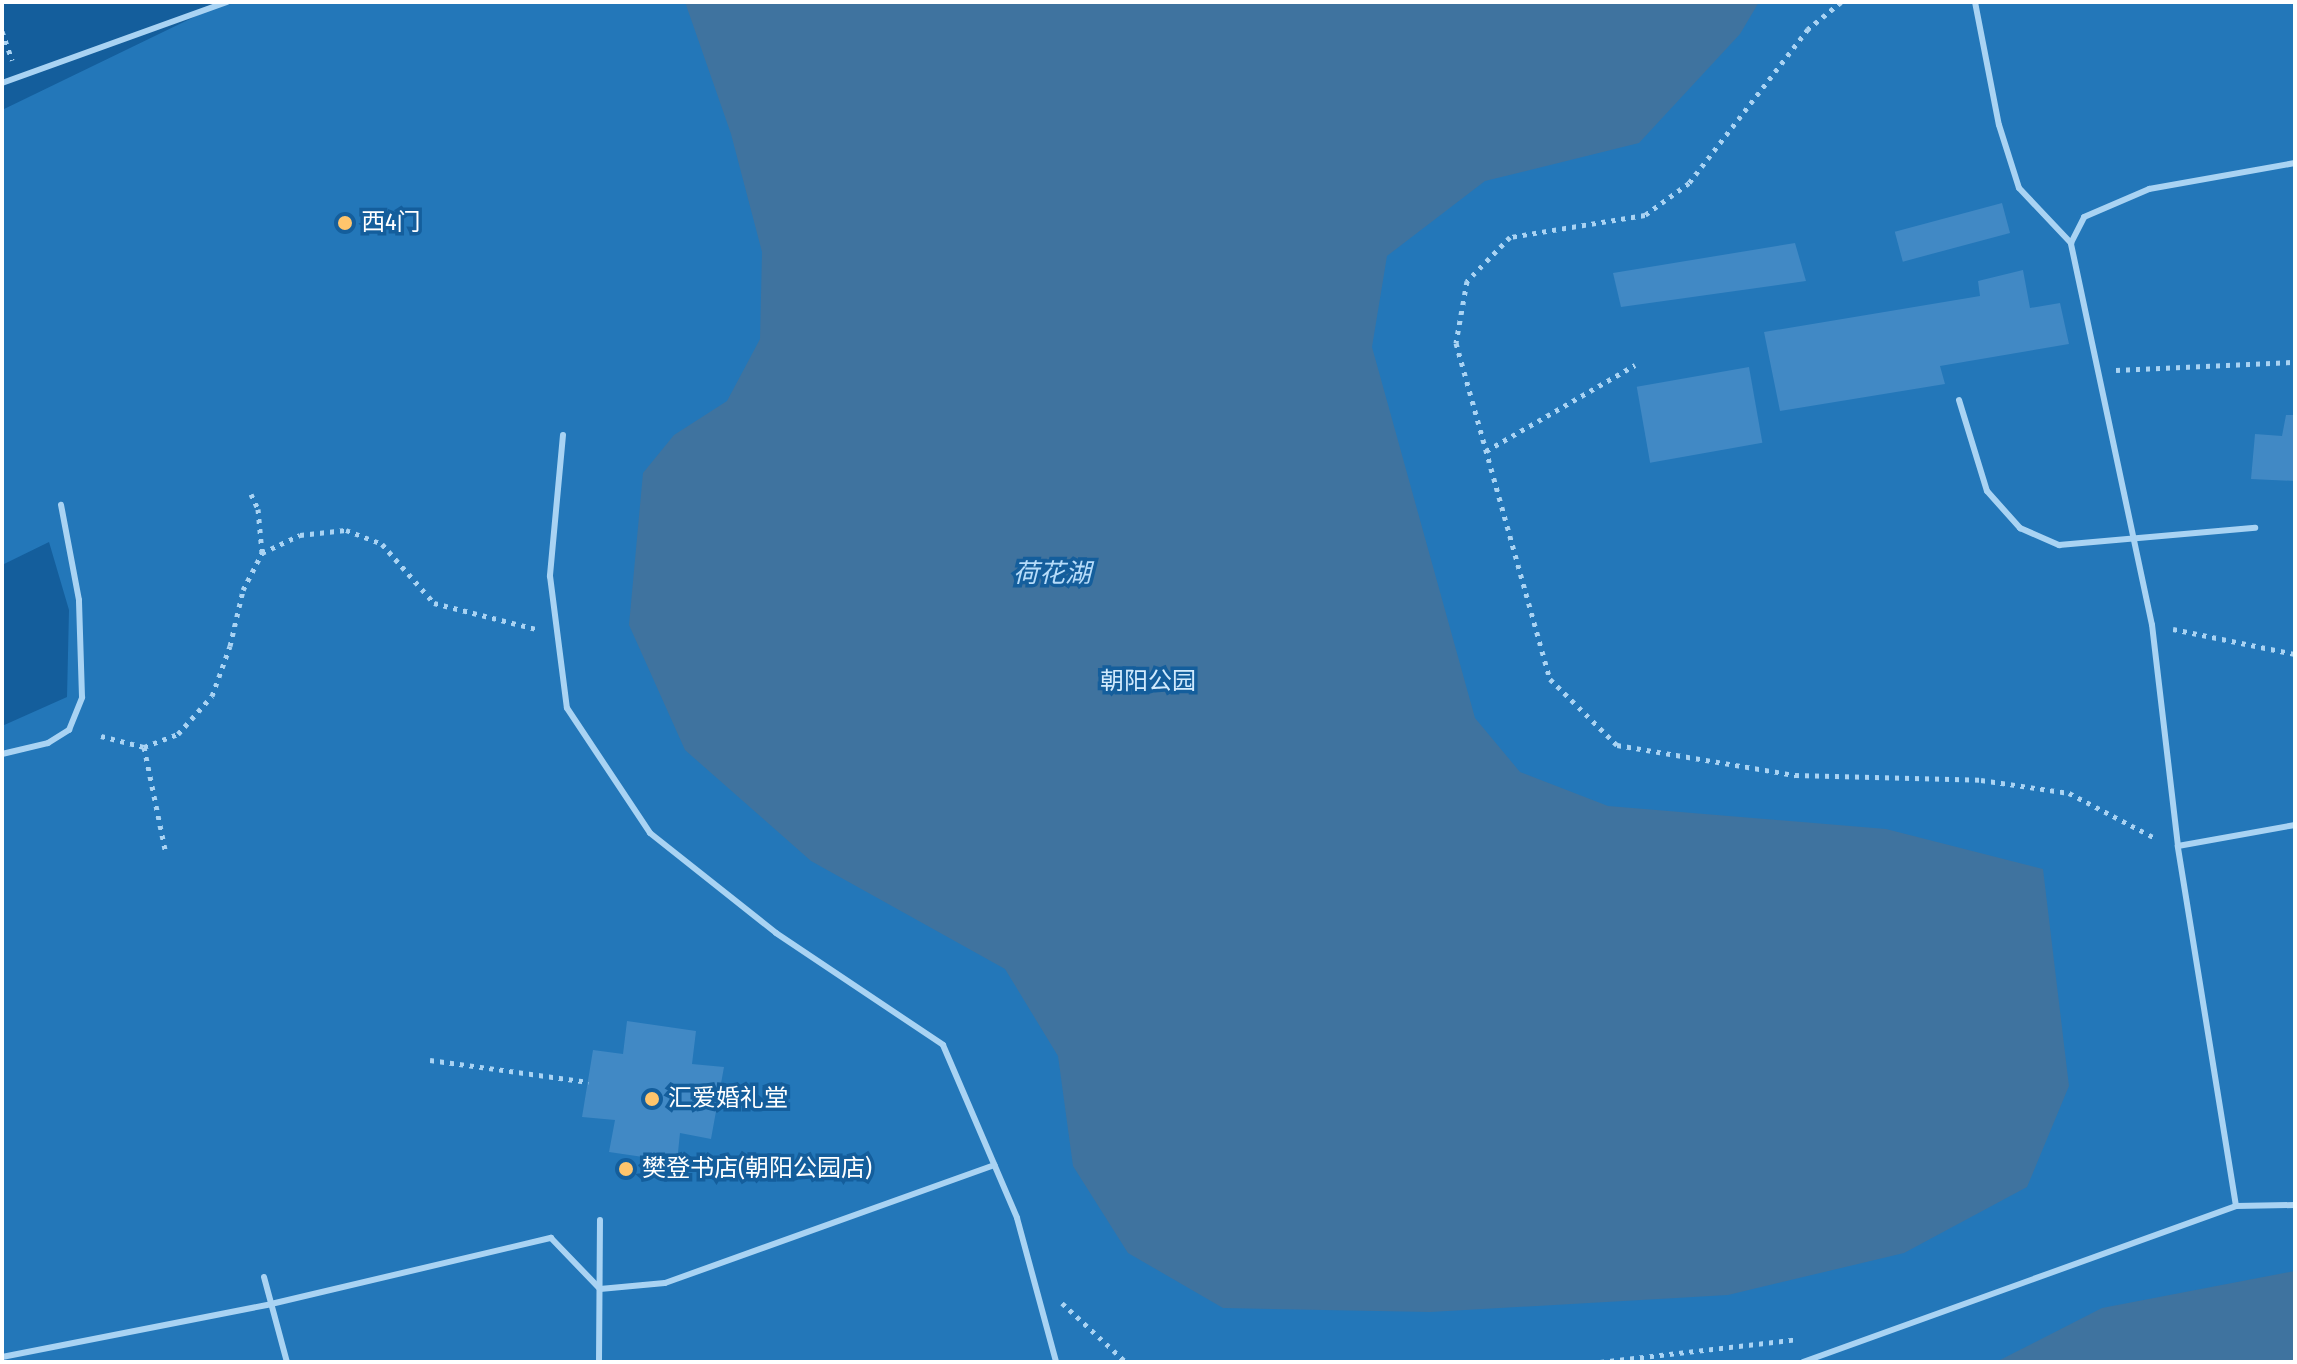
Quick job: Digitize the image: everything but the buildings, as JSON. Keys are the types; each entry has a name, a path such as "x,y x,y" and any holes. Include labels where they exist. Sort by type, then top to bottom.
{"lane":[{"path":"2,83 227,2"},
{"path":"1975,2 1999,125 2019,188 2071,243 2137,535 2152,625 2178,846 2236,1206"},
{"path":"2071,243 2084,217 2149,189 2295,163"},
{"path":"1959,400 1987,491 2020,528 2059,545 2137,535 2255,528"},
{"path":"563,435 550,576 567,708 650,833 776,933 943,1045 1017,1218 1056,1362"},
{"path":"2,754 48,743 69,730 82,697 79,600 61,505"},
{"path":"2178,846 2295,825"},
{"path":"600,1289 665,1283 995,1165"},
{"path":"1803,1362 2236,1206 2295,1205"},
{"path":"599,1362 600,1220"},
{"path":"2,1357 271,1304 551,1238 600,1289"},
{"path":"264,1277 287,1362"}],"path":[{"path":"1841,2 1808,29 1689,183 1645,215 1510,237 1467,281 1456,343 1550,679 1617,745 1795,775 1981,780 2069,793 2141,834 2178,846"},
{"path":"2099,370 2295,362"},
{"path":"1486,451 1635,365"},
{"path":"101,736 144,747 178,734 212,696 230,646 243,590 262,553 258,509 251,494"},
{"path":"262,553 300,535 346,530 382,544 434,603 524,624 558,640"},
{"path":"2152,625 2295,654"},
{"path":"144,747 166,854"},
{"path":"430,1060 588,1082"},
{"path":"1031,1274 1126,1362"},
{"path":"1600,1362 1814,1337 1845,1347"}],"green space":[{"name":"朝阳公园","path":"225,2 2295,2 2295,1362 2,1362 2,726 67,697 69,610 49,542 2,565 2,110"}],"water":[{"name":"荷花湖","path":"685,2 1759,2 1740,34 1639,143 1485,181 1387,256 1372,347 1475,718 1520,772 1608,806 1886,829 2043,869 2069,1086 2027,1187 1904,1253 1728,1295 1430,1312 1223,1308 1128,1253 1073,1166 1058,1056 1005,969 811,861 685,750 629,625 643,473 674,435 727,401 760,339 762,252 731,134"},
{"path":"2295,1271 2295,1362 1996,1362 2102,1308"}],"place":[{"name":"西4门","path":"345,223"},
{"name":"汇爱婚礼堂","path":"652,1099"},
{"name":"樊登书店(朝阳公园店)","path":"626,1169"}]}
